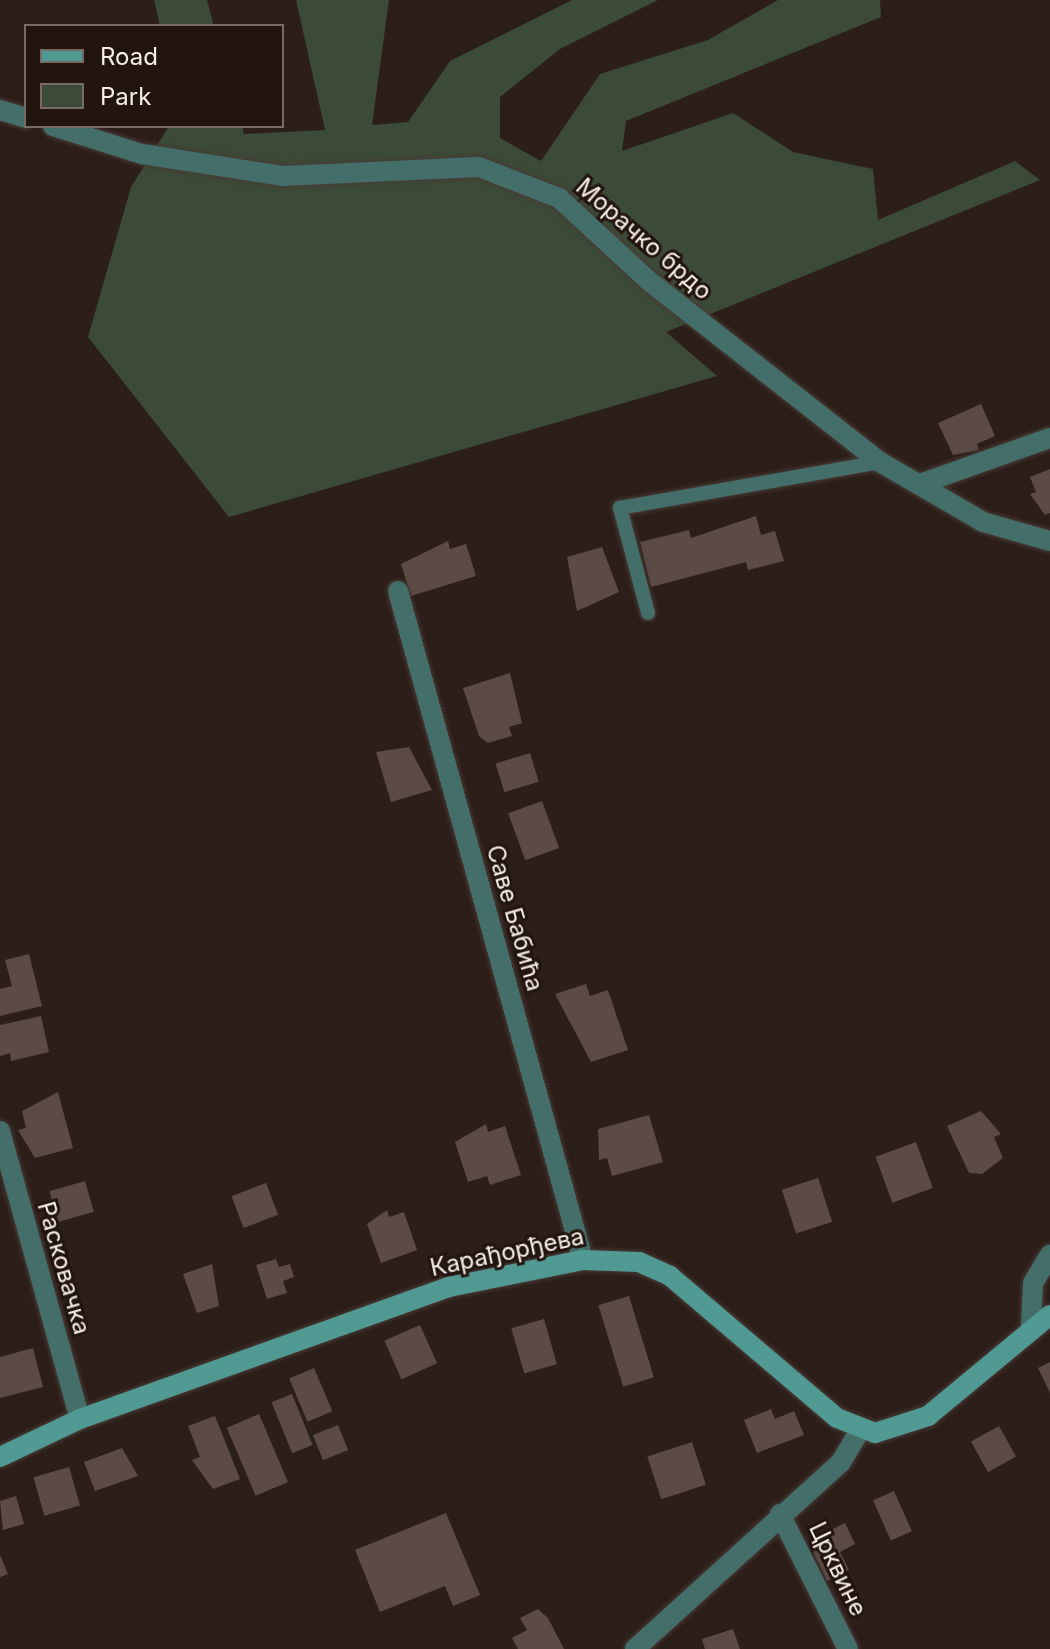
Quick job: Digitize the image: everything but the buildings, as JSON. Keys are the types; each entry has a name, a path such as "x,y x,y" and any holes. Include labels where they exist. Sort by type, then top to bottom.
{"street":[{"path":"0,110 24,117"},
{"name":"Морачко брдо","path":"59,128 142,154 283,176 479,167 559,198 649,281 880,462 983,522 1050,541"},
{"path":"920,484 1050,438"},
{"name":"Саве Бабића","path":"398,591 583,1260"},
{"name":"Расковачка","path":"0,1131 80,1419"},
{"path":"1031,1326 1033,1283 1050,1255"},
{"name":"Карађорђева","path":"0,1457 80,1419 449,1287 583,1260 639,1262 670,1276 837,1418 860,1430"},
{"path":"635,1649 780,1514 841,1462 860,1430 893,1432 928,1416 1031,1326 1050,1315"},
{"name":"Црквине","path":"780,1514 848,1649"}],"lane":[{"path":"648,613 620,508 880,462"}],"green space":[{"path":"154,0 207,0 213,24 160,24"},
{"path":"296,0 389,0 372,125 408,122 450,61 572,0 658,0 560,49 500,97 500,138 541,161 600,74 708,40 778,0 880,0 881,17 626,121 622,151 733,113 793,152 873,169 878,220 1015,161 1040,180 666,332 717,376 229,517 88,337 131,187 168,128 242,128 244,134 325,130"}]}
